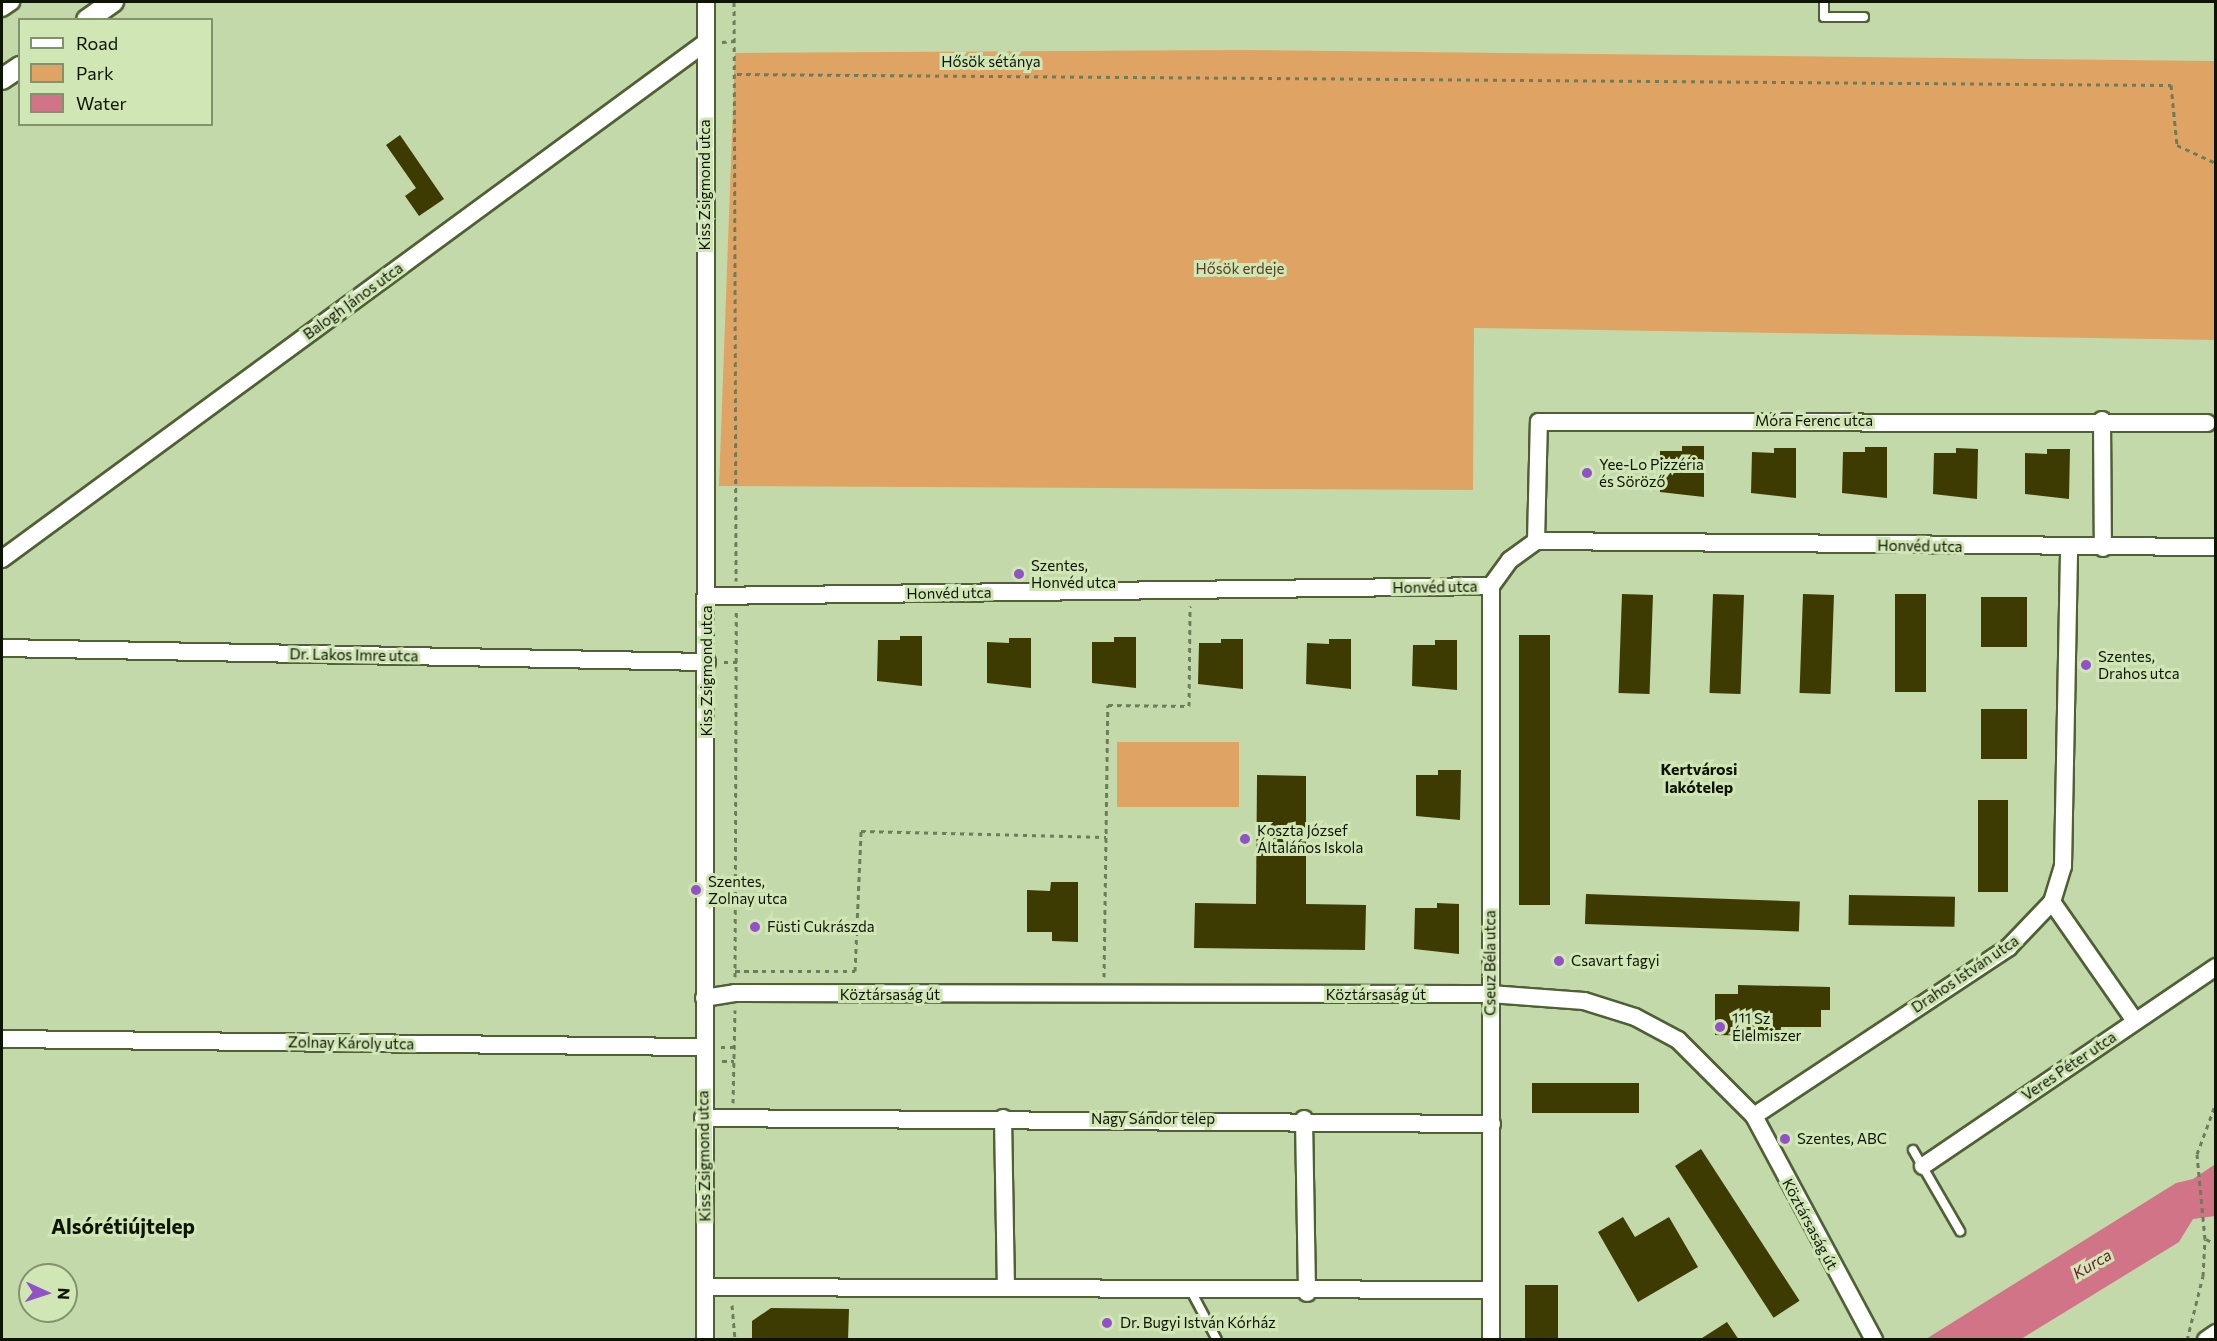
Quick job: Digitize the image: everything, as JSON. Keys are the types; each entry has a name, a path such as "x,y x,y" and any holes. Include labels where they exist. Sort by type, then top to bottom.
{"street":[{"path":"2,8 11,2"},
{"path":"90,18 113,2"},
{"name":"Kiss Zsigmond utca","path":"705,1340 712,1287 703,1118 702,1047 708,596 706,2"},
{"name":"Balogh János utca","path":"2,559 705,43"},
{"path":"2,80 18,68"},
{"path":"2102,420 2103,548"},
{"name":"Móra Ferenc utca","path":"1536,541 1539,422 2102,420 2207,423"},
{"name":"Honvéd utca","path":"708,596 1491,586 1510,560 1536,541 2069,548 2216,547"},
{"name":"Drahos István utca","path":"1754,1116 2008,948 2052,902 2063,866 2069,548"},
{"name":"Cseuz Béla utca","path":"1491,586 1491,1340"},
{"name":"Dr. Lakos Imre utca","path":"2,648 707,662"},
{"path":"2052,902 2135,1021"},
{"name":"Veres Péter utca","path":"1923,1166 2216,967"},
{"name":"Köztársaság út","path":"704,998 735,993 1104,996 1490,994 1584,1001 1635,1017 1678,1040 1754,1116 1874,1340"},
{"name":"Zolnay Károly utca","path":"2,1039 702,1047"},
{"name":"Nagy Sándor telep","path":"703,1118 1304,1119 1492,1124"},
{"path":"1003,1118 1006,1287"},
{"path":"1304,1119 1307,1293"},
{"path":"712,1287 1006,1287 1307,1293 1490,1290"},
{"path":"2206,1340 2216,1333"}],"lane":[{"path":"1824,2 1824,17 1864,17"},
{"path":"1913,1150 1960,1231"},
{"path":"1191,1291 1217,1340"}],"path":[{"path":"726,1118 733,1105 735,993 734,597 737,74 734,2"},
{"name":"Hősök sétánya","path":"737,74 1245,74 2171,85 2177,145 2216,164"},
{"path":"1104,996 1108,705 1189,706 1190,590"},
{"path":"735,971 855,971 861,831 1106,837"},
{"path":"2187,1340 2203,1276 2205,1239 2198,1168 2199,1142 2216,1102"},
{"path":"2205,1239 2216,1244"},
{"path":"712,1287 736,1307 735,1340"}],"green space":[{"name":"Hősök erdeje","path":"1241,50 2215,61 2215,340 1474,328 1473,490 719,486 735,53"},
{"path":"1117,742 1239,742 1239,807 1117,807"}],"water":[{"name":"Kurca","path":"2215,1155 2215,1216 2193,1219 2179,1242 2021,1339 1926,1339 2176,1183 2193,1179 2214,1165"}],"building":[{"path":"400,135 444,199 419,216 405,196 416,188 386,145"},
{"path":"1682,446 1704,446 1704,497 1660,492 1660,451 1682,451"},
{"path":"1865,447 1887,447 1887,498 1842,493 1843,452 1865,452"},
{"path":"1774,448 1796,448 1796,498 1751,493 1752,452 1774,453"},
{"path":"1956,448 1978,449 1977,499 1933,494 1934,453 1956,453"},
{"path":"2047,449 2070,449 2069,499 2025,494 2025,453 2047,454"},
{"path":"1622,594 1653,595 1650,694 1619,693"},
{"path":"1713,594 1744,595 1741,694 1710,693"},
{"path":"1803,594 1834,595 1831,694 1800,693"},
{"path":"1895,594 1926,594 1926,692 1895,692"},
{"path":"1981,597 2027,597 2027,647 1981,647"},
{"path":"1519,635 1550,635 1550,905 1519,905"},
{"path":"900,636 922,636 922,686 877,681 878,640 900,640"},
{"path":"1114,637 1136,637 1136,688 1092,683 1092,642 1114,642"},
{"path":"1009,638 1031,638 1031,688 987,683 987,642 1009,643"},
{"path":"1221,639 1243,639 1243,689 1198,684 1199,643 1221,643"},
{"path":"1329,639 1351,639 1351,689 1306,684 1307,643 1329,644"},
{"path":"1435,640 1457,640 1457,690 1412,686 1413,645 1435,645"},
{"path":"1981,709 2027,709 2027,759 1981,759"},
{"path":"1438,770 1461,770 1460,820 1416,816 1416,775 1438,775"},
{"path":"1257,775 1306,776 1306,904 1366,905 1365,950 1194,948 1195,903 1256,904"},
{"path":"1978,800 2008,800 2008,892 1978,892"},
{"path":"1051,882 1078,882 1078,942 1052,941 1052,932 1027,932 1027,890 1050,891"},
{"path":"1586,894 1800,901 1799,931 1585,924"},
{"path":"1849,895 1955,897 1954,927 1848,925"},
{"path":"1437,903 1459,904 1459,954 1414,949 1415,908 1437,908"},
{"path":"1738,985 1830,987 1830,1010 1821,1010 1821,1027 1781,1027 1780,1036 1715,1035 1715,994 1738,994"},
{"path":"1532,1083 1639,1083 1639,1113 1532,1113"},
{"path":"1701,1149 1800,1301 1774,1318 1675,1166"},
{"path":"1623,1217 1635,1237 1669,1217 1698,1267 1638,1302 1598,1232"},
{"path":"1525,1285 1558,1285 1558,1340 1525,1340"},
{"path":"771,1308 849,1309 848,1340 752,1340 752,1321"},
{"path":"1727,1322 1739,1340 1699,1340"}],"place":[{"name":"Yee-Lo Pizzéria és Söröző","path":"1587,473"},
{"name":"Szentes, Honvéd utca","path":"1019,574"},
{"name":"Szentes, Drahos utca","path":"2086,665"},
{"name":"Koszta József Általános Iskola","path":"1245,839"},
{"name":"Szentes, Zolnay utca","path":"696,890"},
{"name":"Füsti Cukrászda","path":"755,927"},
{"name":"Csavart fagyi","path":"1559,961"},
{"name":"111 Sz Élelmiszer","path":"1720,1027"},
{"name":"Szentes, ABC","path":"1785,1139"},
{"name":"Dr. Bugyi István Kórház","path":"1107,1323"}],"district":[{"name":"Kertvárosi lakótelep","path":"1699,778"},
{"name":"Alsórétiújtelep","path":"123,1226"}]}
